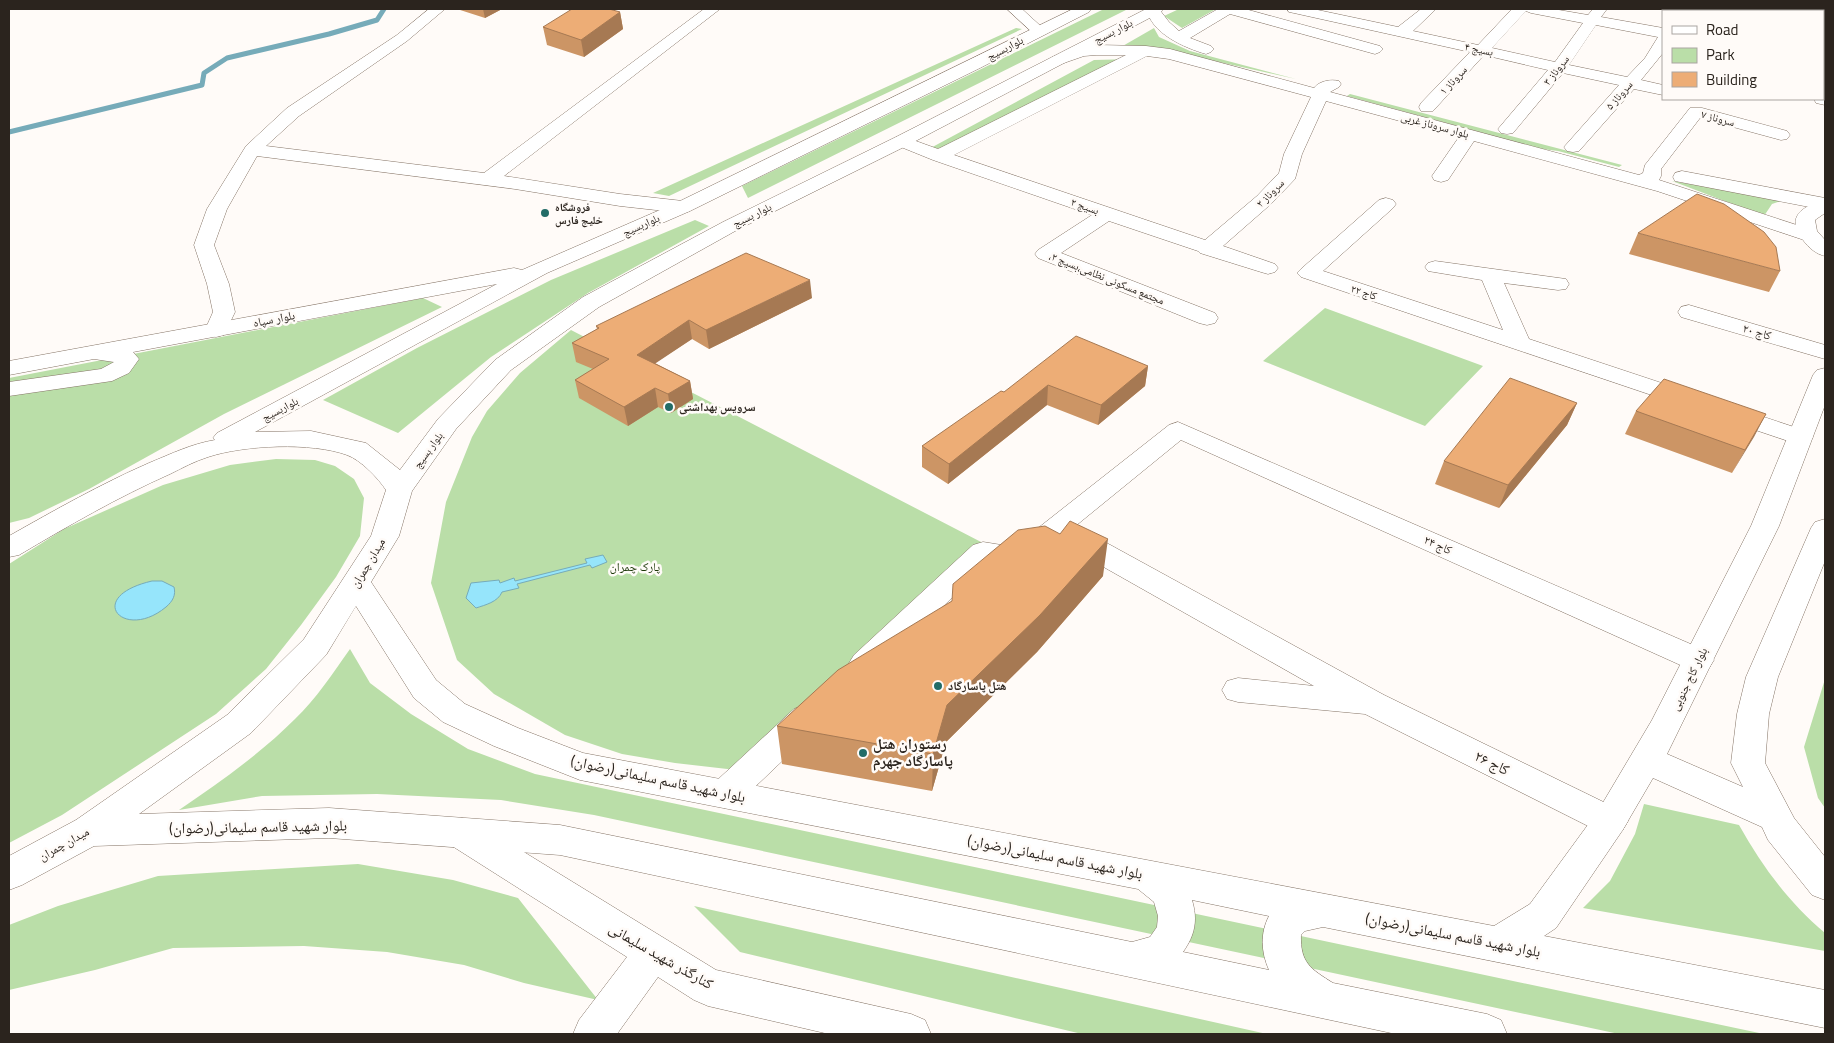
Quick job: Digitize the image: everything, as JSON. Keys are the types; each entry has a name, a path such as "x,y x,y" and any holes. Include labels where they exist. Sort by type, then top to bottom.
{"street":[{"path":"216,330 224,312 218,284 204,245 217,209 252,150 293,112 402,38 438,9"},
{"path":"487,180 713,9"},
{"path":"1014,9 1038,30"},
{"name":"بلواربسیج","path":"202,450 540,270 683,207 974,65 1038,30 1084,9"},
{"name":"بلوار سروناز غربی","path":"1154,9 1168,32 1186,42 1470,135 1646,175 1720,185 1825,205"},
{"name":"بلوار بسیج","path":"399,490 447,424 504,365 591,302 730,226 902,141 1154,9"},
{"path":"1178,38 1229,9 1375,49"},
{"name":"بسیج ۴","path":"1294,9 1662,90"},
{"path":"1402,32 1429,9"},
{"name":"سروناز ۱","path":"1427,107 1520,9"},
{"path":"1531,9 1596,14 1662,33"},
{"name":"سروناز ۳","path":"1508,129 1559,67 1596,14"},
{"name":"سروناز ۵","path":"1573,147 1630,82 1657,61 1662,44"},
{"path":"940,156 1146,51"},
{"name":"بلوار سروناز غربی","path":"1058,60 1082,52 1146,51 1170,54 1328,89 1427,107 1573,147 1815,242"},
{"name":"سروناز ۲","path":"1207,249 1264,200 1288,175 1293,154 1328,89"},
{"name":"سروناز ۷","path":"1646,175 1696,112 1781,135"},
{"path":"1441,176 1470,135"},
{"name":"بسیج ۲","path":"902,141 1106,214 1268,268"},
{"path":"252,150 683,207 730,226"},
{"name":"کاج ۲۲","path":"1386,204 1308,273 1800,437"},
{"path":"1825,205 1815,209 1806,216 1804,225 1825,258"},
{"name":"،مجتمع مسکونی نظامی،بسیج ۲","path":"1106,214 1045,254 1206,318"},
{"path":"1435,267 1558,284"},
{"name":"بلوار سپاه","path":"9,368 540,270"},
{"path":"1490,275 1520,344"},
{"name":"کاج ۲۰","path":"1689,312 1825,352"},
{"path":"9,389 104,376 121,368 127,359 123,355 115,353 78,355"},
{"name":"بلوار کاج جنوبی","path":"1497,945 1543,916 1610,822 1665,727 1765,526 1825,375"},
{"name":"کاج ۲۴","path":"1056,528 1178,430 1698,660"},
{"path":"9,548 71,512 143,476 202,450 256,440 311,439 357,450 388,472 399,490"},
{"name":"میدان چمران","path":"9,874 89,831 239,724 315,647 385,536 399,490"},
{"path":"847,680 983,552 1019,557 1056,528"},
{"name":"کاج ۲۶","path":"1056,528 1373,704 1610,822"},
{"path":"1825,528 1762,677 1753,714 1748,763 1781,829 1825,884"},
{"name":"بلوار شهید قاسم سلیمانی(رضوان)","path":"356,583 425,689 454,713 506,737 580,766 1324,909 1825,1009"},
{"path":"1238,690 1373,704"},
{"path":"725,794 826,700"},
{"path":"1646,760 1776,817"},
{"name":"بلوار شهید قاسم سلیمانی(رضوان)","path":"89,831 329,824 560,840 1487,1034"},
{"name":"کنارگذر شهید سلیمانی","path":"462,833 708,987 910,1034"},
{"path":"1130,960 1162,951 1175,932 1177,916 1174,901 1167,890 1147,875"},
{"path":"1324,909 1294,916 1282,928 1281,949 1287,967 1298,983 1324,999"},
{"path":"593,1034 653,953"}],"green space":[{"path":"1104,9 1128,9 748,198 742,186"},
{"path":"1179,9 1216,9 1182,28 1164,16"},
{"path":"1016,28 1022,29 669,196 653,193"},
{"path":"1154,28 1159,37 1190,51 1296,79 1169,51 1114,51"},
{"path":"1133,59 974,141 925,151 1094,60"},
{"path":"1350,94 1622,165 1619,167 1558,151 1542,149 1347,96"},
{"path":"1672,181 1784,200 1772,204 1764,216"},
{"path":"695,220 709,226 588,293 491,357 398,433 323,400 417,348 551,280"},
{"path":"423,298 442,307 224,414 89,489 29,518 9,523 9,378"},
{"path":"1325,308 1483,366 1425,426 1263,361"},
{"name":"پارک چمران","path":"571,330 983,543 736,770 675,763 622,754 565,735 494,694 457,660 431,583 446,502 472,437 487,411 520,373"},
{"path":"276,459 315,460 335,466 354,479 364,498 360,536 336,577 266,669 216,714 62,815 9,843 9,564 64,529 163,485 230,465"},
{"path":"350,649 370,683 411,714 468,749 535,774 1764,1034 1619,1034 594,815 501,800 377,794 262,796 179,810 210,789 282,732 324,686"},
{"path":"1825,679 1825,808 1818,798 1804,747"},
{"path":"1644,804 1739,825 1777,883 1799,909 1825,933 1825,951 1583,908 1610,881 1635,834"},
{"path":"358,864 453,880 518,898 598,1000 524,983 464,965 387,952 304,946 173,948 95,970 9,990 9,925 58,906 158,876"},
{"path":"694,906 1267,1034 1082,1034 740,952"}],"water":[{"path":"603,555 607,562 592,568 590,565 517,584 519,588 502,592 494,601 476,608 466,598 471,583 499,580 500,583 514,578 515,581 587,563 585,559"},
{"path":"152,581 162,581 174,587 172,600 166,607 151,617 136,620 125,618 117,613 115,605 119,597 131,588"}],"building":[{"path":"572,9 609,9 620,12 581,40 543,27"},
{"path":"1697,194 1724,204 1764,232 1776,247 1780,271 1638,233"},
{"path":"746,253 810,280 706,330 689,320 637,355 690,381 668,394 655,388 624,407 575,380 609,359 572,343 599,328 596,326"},
{"path":"1076,336 1148,366 1101,405 1048,385 949,464 922,446 1001,391 1004,392"},
{"path":"1510,378 1577,403 1508,485 1444,461"},
{"path":"1664,379 1766,414 1745,450 1636,411"},
{"path":"1070,521 1108,539 1040,615 947,705 933,754 777,726 838,670 952,601 953,584 1018,530 1045,526 1060,534"}],"waterway":[{"path":"9,132 202,85 204,73 227,58 329,34 377,20 384,9"}],"place":[{"name":"فروشگاه خلیج فارس","path":"545,213"},
{"name":"سرویس بهداشتی","path":"669,407"},
{"name":"هتل پاسارگاد","path":"938,686"},
{"name":"رستوران هتل پاسارگاد جهرم","path":"863,753"}]}
